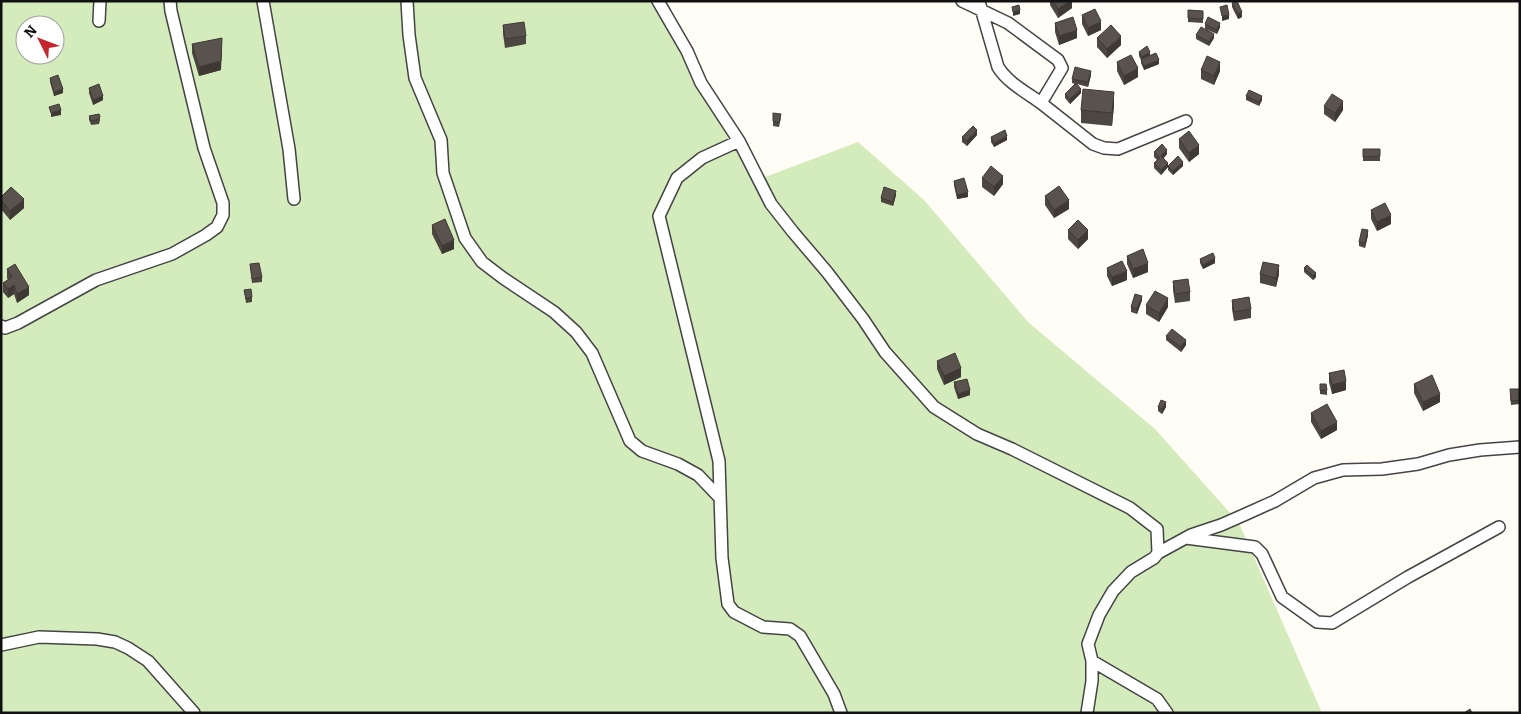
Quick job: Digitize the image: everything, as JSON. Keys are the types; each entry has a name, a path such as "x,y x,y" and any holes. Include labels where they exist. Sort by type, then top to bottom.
{"street":[{"path":"99,21 100,1"},
{"path":"1,326 6,328 96,280 172,254 206,236 217,227 224,216 223,202 204,148 170,1"},
{"path":"263,1 289,149 294,199"},
{"path":"408,1 409,35 415,78 441,140 443,173 465,238 482,262 554,312 576,332 592,353 630,441 642,451 678,464 698,475 720,498"},
{"path":"658,1 687,51 701,84 739,141 771,204 792,232 827,272 863,319 885,352 934,407 977,434 1012,449 1130,508 1157,529 1158,553"},
{"path":"962,1 980,5 1058,60 1062,68 1041,103"},
{"path":"980,5 998,67 1002,73 1007,79 1093,144 1104,148 1118,148 1186,122"},
{"path":"739,141 702,158 677,178 659,216 719,461 722,558 728,604 734,612 763,627 790,630 800,636 834,694 841,713"},
{"path":"1087,713 1092,681 1092,661 1088,644 1099,615 1113,591 1130,572 1154,558 1158,553 1186,538 1275,501 1314,478 1343,470 1382,469 1418,464 1449,455 1480,450 1520,448"},
{"path":"1186,538 1255,547 1262,554 1282,597 1317,622 1332,623 1408,577 1499,528"},
{"path":"1,645 39,638 97,639 115,642 148,661 194,713"},
{"path":"1092,661 1157,699 1168,713"}],"green space":[{"path":"1,1 667,1 699,69 760,179 858,142 924,200 1028,322 1155,429 1239,523 1322,713 1,713"}],"building":[{"path":"1053,1 1070,1 1058,9"},
{"path":"1237,1 1242,12 1238,14 1232,3"},
{"path":"1019,5 1020,10 1013,12 1012,7"},
{"path":"1227,5 1229,15 1222,16 1220,7"},
{"path":"1095,9 1101,21 1088,28 1082,15"},
{"path":"1188,10 1203,11 1203,19 1188,18"},
{"path":"1073,17 1077,30 1059,36 1055,23"},
{"path":"1208,17 1220,23 1217,30 1205,24"},
{"path":"524,22 526,36 505,39 503,25"},
{"path":"1111,25 1121,36 1107,49 1097,38"},
{"path":"1201,27 1214,34 1209,42 1196,35"},
{"path":"222,38 221,61 199,67 192,44"},
{"path":"1147,46 1150,52 1142,57 1139,52"},
{"path":"1156,53 1159,60 1144,66 1141,59"},
{"path":"1131,55 1138,68 1124,76 1117,62"},
{"path":"1207,56 1220,62 1214,76 1201,70"},
{"path":"1075,67 1091,71 1088,82 1072,79"},
{"path":"58,75 63,89 54,92 50,78"},
{"path":"1076,83 1081,89 1070,99 1065,94"},
{"path":"99,84 103,96 93,100 89,88"},
{"path":"1083,89 1114,92 1112,113 1081,110"},
{"path":"1249,90 1262,96 1259,102 1246,96"},
{"path":"1332,94 1343,101 1335,113 1324,106"},
{"path":"59,104 61,110 51,113 49,107"},
{"path":"773,113 781,114 779,123 773,121"},
{"path":"99,114 99,119 91,121 89,116"},
{"path":"973,126 977,130 967,141 962,137"},
{"path":"1005,130 1007,136 994,143 991,137"},
{"path":"1189,131 1199,145 1189,153 1179,139"},
{"path":"1162,144 1167,150 1161,156 1168,163 1161,170 1154,163 1160,158 1154,152"},
{"path":"1363,149 1380,149 1380,156 1363,157"},
{"path":"1178,156 1183,162 1173,171 1168,166"},
{"path":"991,166 1003,176 994,187 982,178"},
{"path":"964,178 968,192 957,195 954,181"},
{"path":"1059,186 1069,200 1054,210 1045,196"},
{"path":"11,187 24,199 10,211 1,200 1,197"},
{"path":"884,187 896,191 893,202 881,198"},
{"path":"1385,203 1391,215 1377,222 1371,210"},
{"path":"445,219 454,240 442,246 432,225"},
{"path":"1078,220 1088,230 1078,240 1068,230"},
{"path":"1362,229 1368,230 1365,243 1359,242"},
{"path":"1143,249 1148,263 1133,269 1127,256"},
{"path":"1213,253 1215,258 1203,265 1200,259"},
{"path":"1122,261 1127,271 1112,277 1107,268"},
{"path":"1263,262 1279,265 1276,278 1260,274"},
{"path":"259,263 262,277 252,279 250,264"},
{"path":"15,264 29,287 17,294 14,285 8,289 3,283 12,277 7,269"},
{"path":"1307,265 1316,273 1313,276 1304,268"},
{"path":"1188,279 1190,292 1175,294 1173,281"},
{"path":"251,289 252,297 246,299 244,290"},
{"path":"1155,291 1168,298 1159,313 1146,305"},
{"path":"1135,294 1142,296 1137,309 1131,307"},
{"path":"1249,297 1251,309 1234,312 1232,300"},
{"path":"1172,329 1186,340 1181,347 1166,336"},
{"path":"955,353 961,368 944,376 937,361"},
{"path":"1344,370 1346,381 1332,385 1329,373"},
{"path":"1432,375 1440,394 1423,402 1414,384"},
{"path":"967,379 970,390 958,394 954,382"},
{"path":"1320,384 1326,384 1327,390 1320,390"},
{"path":"1510,389 1520,389 1520,400 1511,401"},
{"path":"1161,400 1166,402 1162,409 1158,407"},
{"path":"1327,404 1337,422 1321,431 1311,413"},
{"path":"1470,709 1472,713 1464,713"}]}
